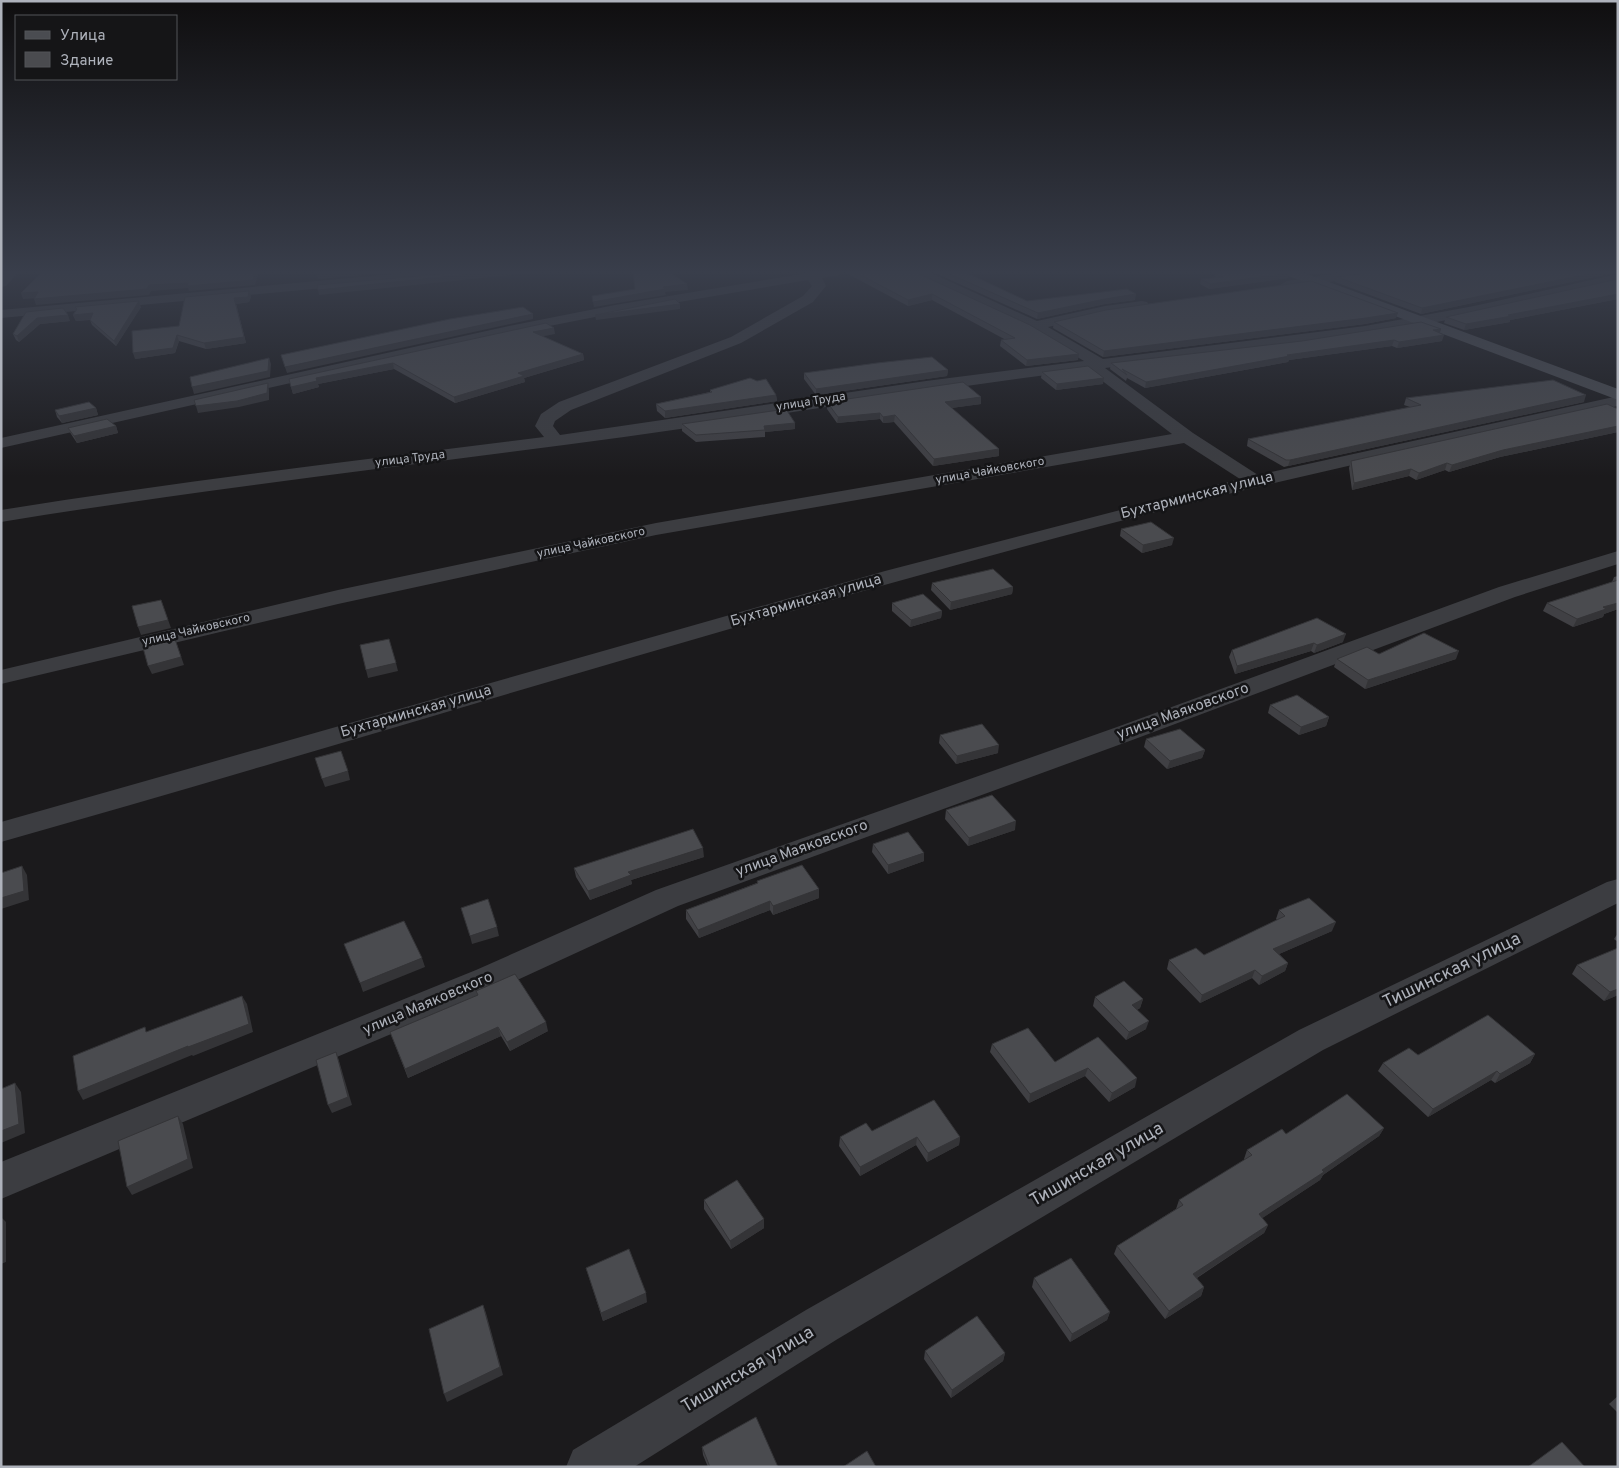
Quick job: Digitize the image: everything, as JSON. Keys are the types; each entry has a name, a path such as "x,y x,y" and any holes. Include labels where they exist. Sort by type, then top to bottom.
{"street":[{"path":"1,443 463,341"},
{"path":"555,440 544,426 547,418 566,406 735,341"},
{"path":"1058,341 1096,365 1187,437 1255,481"},
{"name":"улица Труда","path":"1,516 198,487 705,420 840,398 1293,341"},
{"path":"1475,341 1618,395"},
{"name":"Бухтарминская улица","path":"1,832 884,579 1255,481 1618,401"},
{"name":"улица Чайковского","path":"1,677 338,597 656,529 1187,437"},
{"name":"улица Маяковского","path":"1,1181 488,979 666,898 1126,733 1507,592 1618,557"},
{"name":"Тишинская улица","path":"590,1467 821,1325 1311,1040 1618,890"}],"building":[{"path":"132,341 175,341 173,348 133,353"},
{"path":"196,341 221,341 204,343"},
{"path":"349,341 409,341 285,367 281,355"},
{"path":"466,341 552,341 583,354 518,373 524,376 454,397 393,363 316,378 317,381 291,387 289,379"},
{"path":"1002,341 1056,341 1079,354 1027,360"},
{"path":"1086,341 1187,341 1104,351"},
{"path":"1302,341 1390,341 1287,355 1290,356 1146,382 1122,369 1127,375 1111,363"},
{"path":"932,357 948,370 816,389 804,373 877,363"},
{"path":"269,358 268,371 192,387 190,377"},
{"path":"1088,366 1104,378 1057,384 1042,372"},
{"path":"750,378 757,381 766,379 776,395 665,411 656,404 712,392 710,390"},
{"path":"1553,380 1586,395 1290,460 1286,460 1248,439 1421,405 1406,398"},
{"path":"963,382 981,397 945,402 999,449 934,459 895,415 883,417 880,413 838,417 827,402"},
{"path":"268,383 267,393 237,401 196,406 194,400"},
{"path":"89,402 96,408 59,416 55,410"},
{"path":"1607,404 1618,409 1618,426 1503,450 1452,465 1447,463 1419,473 1411,469 1354,483 1351,461"},
{"path":"786,409 795,423 764,426 765,430 696,435 682,424"},
{"path":"107,419 116,426 74,436 68,428"},
{"path":"1151,522 1174,538 1143,545 1121,529"},
{"path":"993,569 1013,587 951,602 932,583"},
{"path":"1618,580 1618,603 1603,607 1606,609 1577,619 1547,603"},
{"path":"923,594 942,611 911,620 892,603"},
{"path":"161,600 168,620 138,627 132,606"},
{"path":"1317,618 1346,634 1317,645 1314,643 1237,666 1232,650"},
{"path":"1424,633 1459,651 1368,680 1337,659 1367,647 1379,654"},
{"path":"174,636 181,657 148,666 142,644"},
{"path":"389,639 396,663 366,670 360,645"},
{"path":"1297,695 1329,717 1301,727 1270,705"},
{"path":"982,724 999,745 957,756 940,735"},
{"path":"1180,729 1205,750 1170,761 1146,739"},
{"path":"341,751 348,771 322,779 315,758"},
{"path":"992,795 1016,821 969,838 946,810"},
{"path":"693,829 703,848 628,872 631,875 588,891 574,868"},
{"path":"908,832 924,853 888,865 873,844"},
{"path":"802,865 819,889 773,906 770,901 698,930 686,910 758,883 757,881"},
{"path":"22,866 24,891 1,898 1,873"},
{"path":"1309,898 1336,922 1273,949 1288,963 1262,976 1255,970 1202,995 1169,960 1196,948 1204,955 1285,916 1279,910"},
{"path":"488,899 497,927 470,936 461,908"},
{"path":"404,921 422,958 360,983 344,944"},
{"path":"1618,948 1618,989 1610,992 1577,965"},
{"path":"515,974 546,1022 507,1042 498,1027 405,1069 390,1032 478,995 476,991"},
{"path":"1124,981 1143,999 1132,1005 1149,1021 1129,1032 1095,997"},
{"path":"242,996 249,1024 188,1046 78,1091 73,1056 145,1027 146,1032"},
{"path":"1488,1015 1535,1054 1500,1074 1497,1071 1433,1109 1383,1063 1409,1048 1418,1055"},
{"path":"1028,1028 1055,1062 1098,1037 1137,1078 1112,1093 1088,1068 1030,1094 992,1044"},
{"path":"336,1052 348,1097 328,1105 316,1060"},
{"path":"15,1083 19,1124 1,1131 1,1089"},
{"path":"1347,1094 1384,1128 1322,1170 1324,1172 1259,1214 1268,1225 1193,1274 1204,1287 1169,1311 1117,1246 1183,1205 1179,1200 1252,1155 1247,1150 1282,1129 1286,1134"},
{"path":"934,1100 960,1137 928,1153 917,1137 860,1167 840,1137 866,1123 872,1131"},
{"path":"178,1116 188,1159 127,1187 118,1141"},
{"path":"737,1180 764,1219 730,1241 704,1200"},
{"path":"629,1249 646,1293 601,1313 586,1268"},
{"path":"1071,1258 1110,1312 1072,1334 1034,1278"},
{"path":"483,1305 500,1367 444,1394 429,1329"},
{"path":"977,1316 1005,1353 952,1390 925,1351"},
{"path":"756,1417 778,1467 710,1467 702,1447"},
{"path":"1562,1442 1585,1467 1528,1467"},
{"path":"867,1451 876,1467 843,1467"}]}
